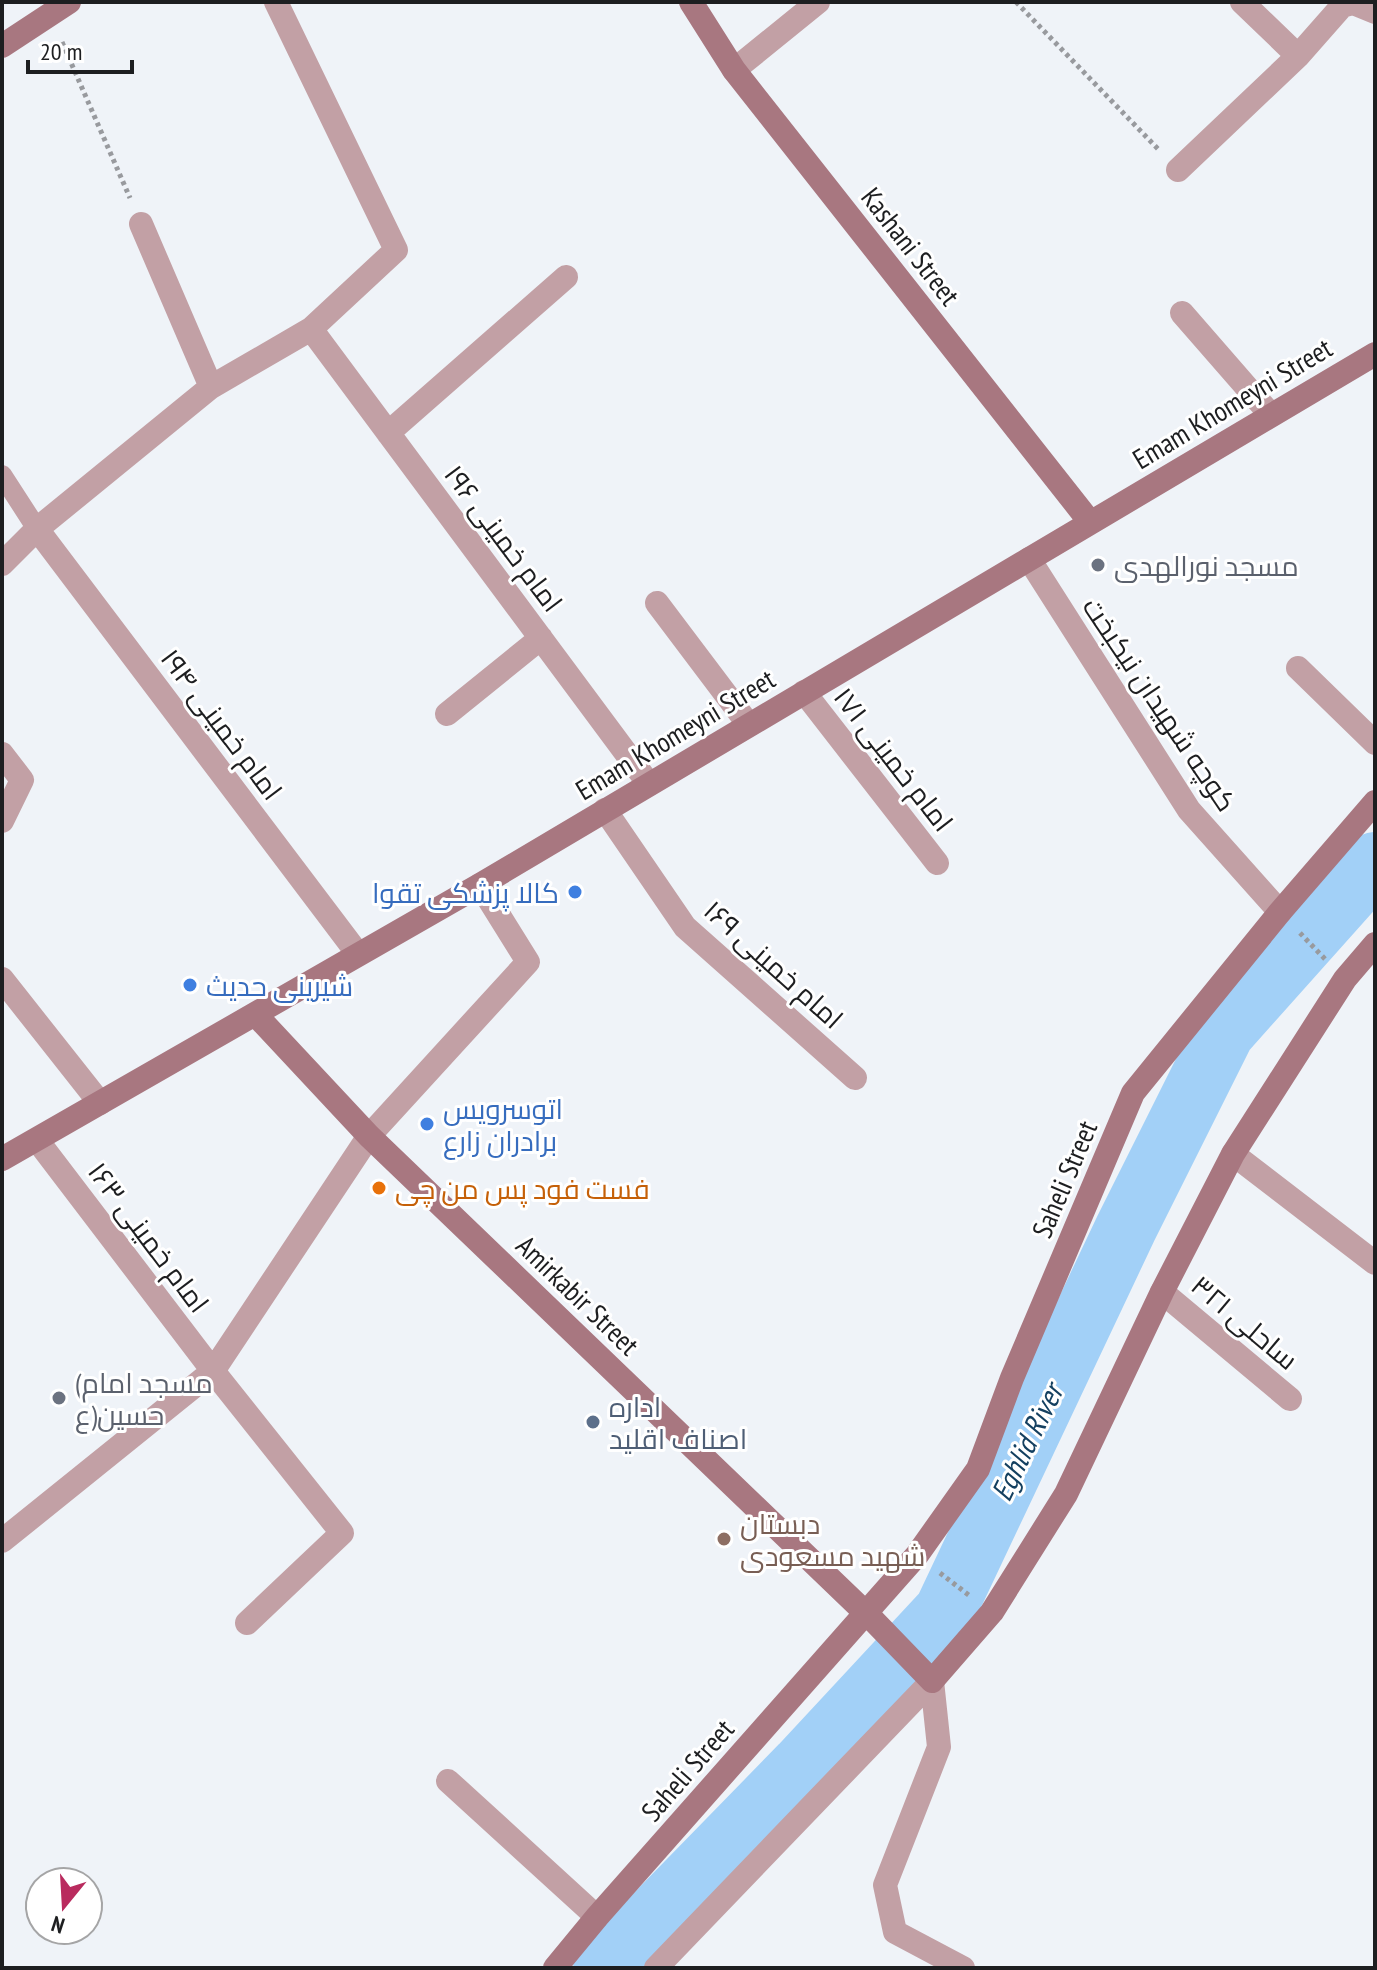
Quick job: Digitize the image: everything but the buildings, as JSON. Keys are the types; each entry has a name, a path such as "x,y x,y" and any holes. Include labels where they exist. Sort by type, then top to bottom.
{"street":[{"path":"2,564 37,529 211,387 311,329 396,250 276,2"},
{"name":"Kashani Street","path":"691,2 734,70 1090,522"},
{"path":"734,70 818,2"},
{"path":"1242,2 1298,56"},
{"path":"1178,170 1298,56 1342,6 1353,3 1375,12"},
{"path":"2,46 60,8"},
{"path":"141,224 211,387"},
{"path":"388,433 566,277"},
{"path":"1182,313 1271,415"},
{"name":"امام خمینی ۱۹۶","path":"311,329 649,784"},
{"name":"Emam Khomeyni Street","path":"2,1159 480,885 1375,354"},
{"name":"امام خمینی ۱۹۴","path":"37,529 358,954"},
{"name":"کوچه شهیدان نیکبخت","path":"1029,559 1189,810 1288,921"},
{"path":"657,603 749,725"},
{"path":"447,714 541,638"},
{"path":"1298,668 1375,743"},
{"name":"امام خمینی ۱۷۱","path":"804,692 937,863"},
{"path":"2,754 22,780 2,821"},
{"name":"Saheli Street","path":"555,1968 597,1917 869,1616 978,1469 1012,1378 1133,1093 1288,921 1375,802"},
{"name":"امام خمینی ۱۶۹","path":"605,810 685,927 855,1078"},
{"path":"2,1541 213,1371 369,1136 528,962 480,885"},
{"path":"656,1968 924,1673 992,1612 1066,1494 1162,1292 1233,1154 1345,979 1375,944"},
{"path":"2,979 100,1103"},
{"name":"Amirkabir Street","path":"255,1014 369,1136 869,1616"},
{"name":"امام خمینی ۱۶۳","path":"37,1140 213,1371 342,1533 247,1623"},
{"path":"1233,1154 1375,1263"},
{"name":"ساحلی ۳۲۱","path":"1162,1292 1290,1399"},
{"path":"869,1616 924,1673 939,1747 885,1885 895,1932 963,1968"},
{"path":"448,1781 597,1917"}],"lane":[{"path":"2,475 37,529"}],"path":[{"path":"1016,2 1178,170"},
{"path":"60,8 141,224"},
{"path":"1288,921 1333,967"},
{"path":"917,1555 992,1612"}],"waterway":[{"name":"Eghlid River","path":"604,1968 801,1766 945,1611 1126,1228 1224,1032 1375,863"}],"place":[{"name":"مسجد نورالهدی","path":"1098,565"},
{"name":"کالا پزشکی تقوا","path":"575,892"},
{"name":"شیرینی حدیث","path":"190,985"},
{"name":"اتوسرویس برادران زارع","path":"427,1124"},
{"name":"فست فود پس من چی","path":"379,1188"},
{"name":"(مسجد امام حسین(ع","path":"59,1398"},
{"name":"اداره اصناف اقلید","path":"593,1422"},
{"name":"دبستان شهید مسعودی","path":"724,1539"}]}
